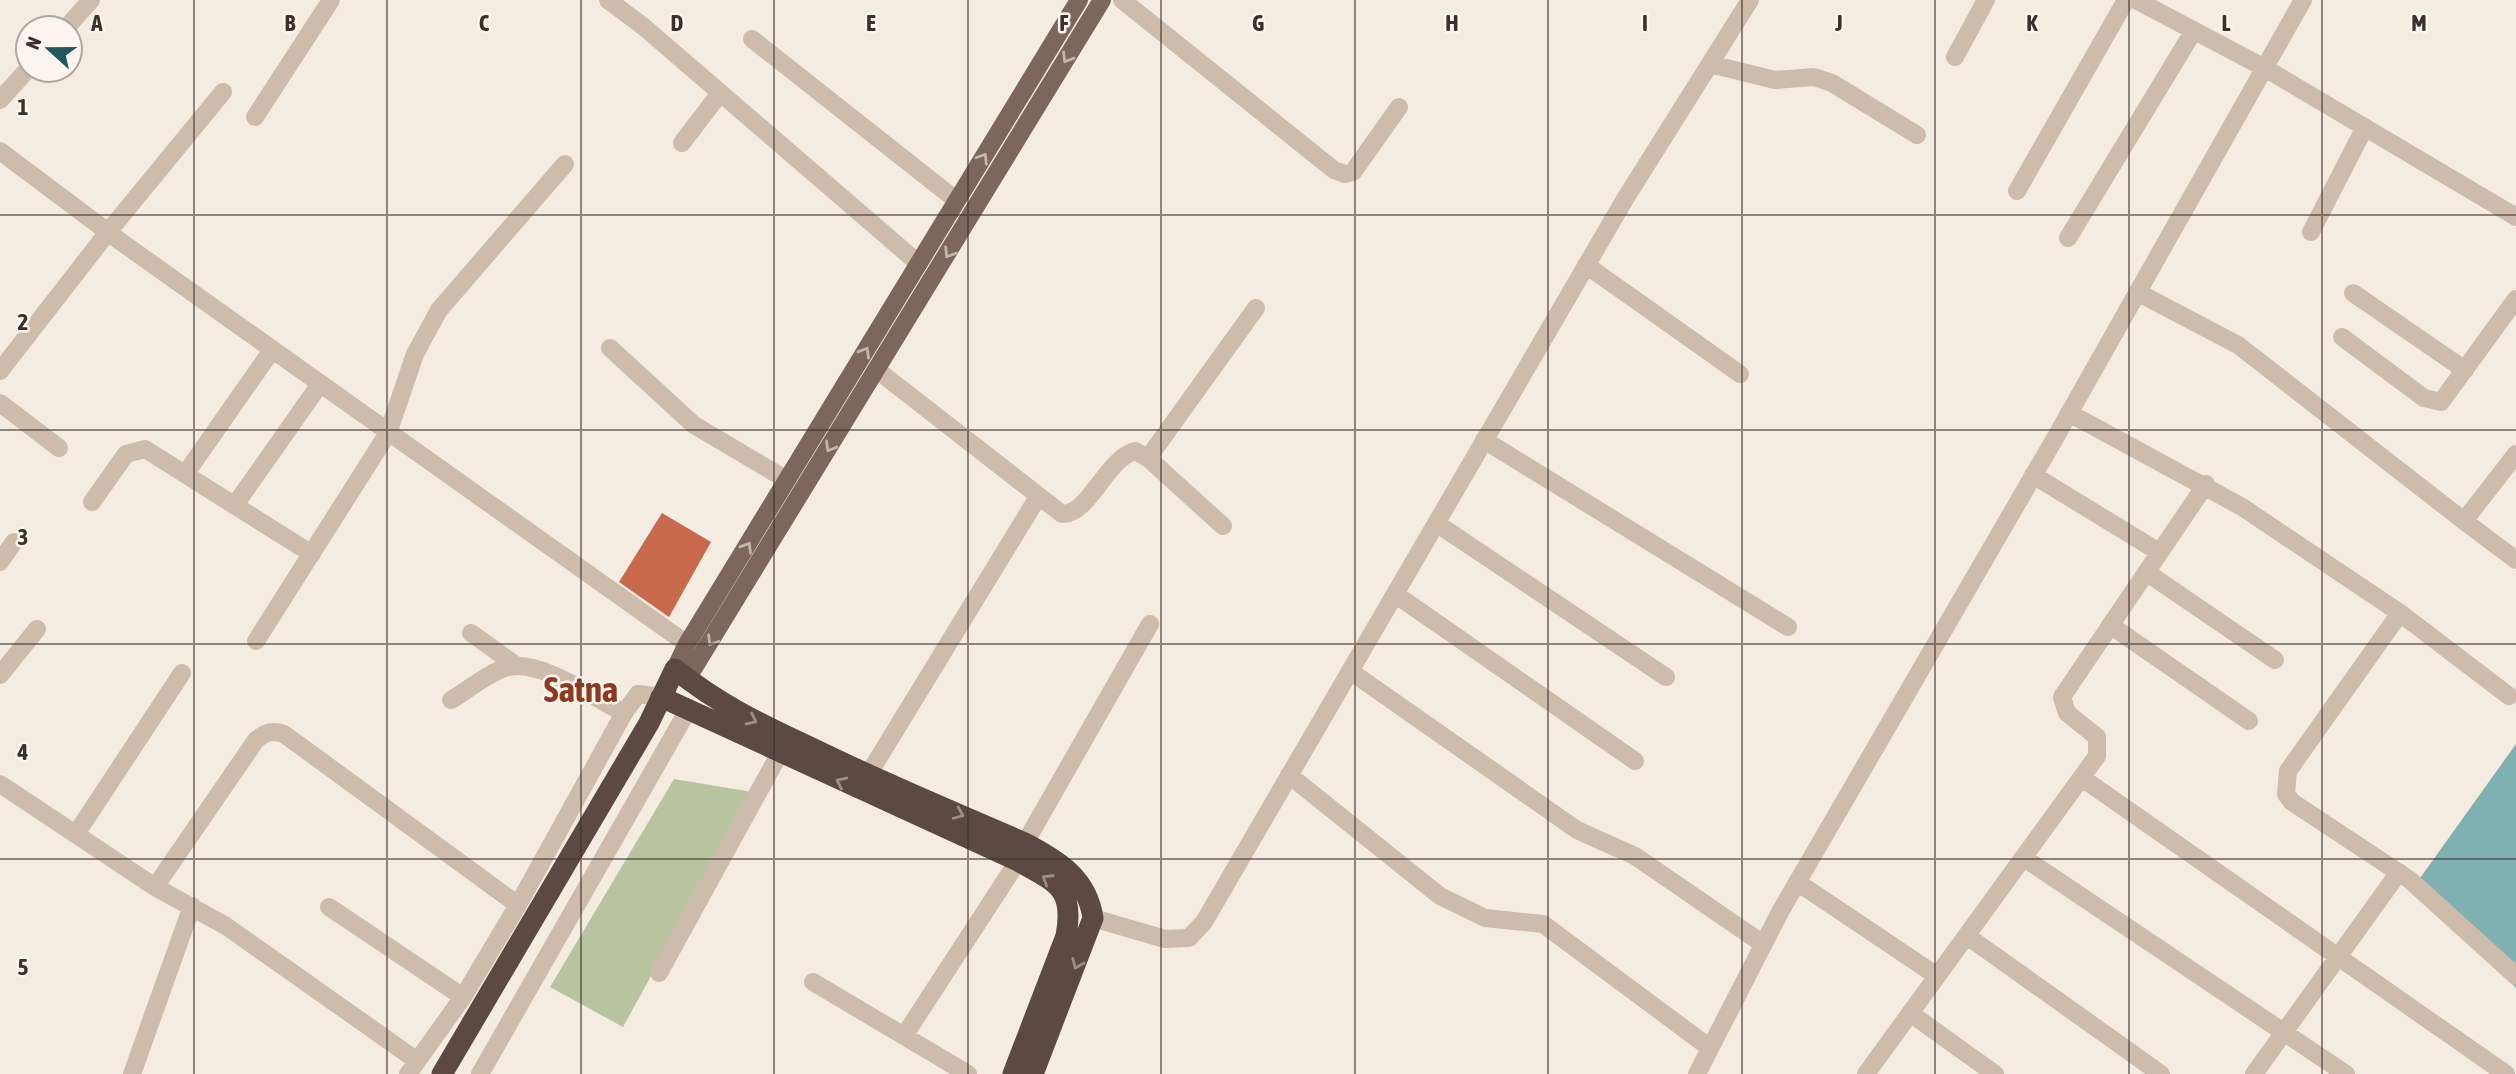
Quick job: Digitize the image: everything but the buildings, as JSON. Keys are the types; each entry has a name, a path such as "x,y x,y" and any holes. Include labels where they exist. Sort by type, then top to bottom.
{"highway":[{"path":"442,1074 645,729 674,703 681,674 785,745 1022,852 1048,855 1080,881 1090,899 1093,918 1033,1074"},
{"path":"674,703 868,775 1022,852 1057,886 1069,901 1070,914 1056,966 1013,1074"}],"main road":[{"path":"681,674 687,644 1079,0"},
{"path":"681,674 877,370 1102,0"}],"street":[{"path":"79,14 92,0"},
{"path":"608,0 644,27 918,263"},
{"path":"1122,0 1334,170 1345,174 1353,172 1399,107"},
{"path":"1093,918 1164,939 1189,938 1204,922 1586,265 1749,0"},
{"path":"1955,57 1986,0"},
{"path":"2017,191 2126,0"},
{"path":"2136,0 2263,67 2516,217"},
{"path":"1697,1074 1797,882 2069,414 2303,0"},
{"path":"255,117 329,1"},
{"path":"2068,238 2193,32"},
{"path":"752,38 957,200"},
{"path":"1710,64 1775,80 1814,77 1832,83 1917,135"},
{"path":"0,100 14,84"},
{"path":"0,371 108,232 223,92"},
{"path":"682,143 720,93"},
{"path":"2311,232 2365,127"},
{"path":"0,151 272,350 687,644"},
{"path":"256,641 388,433 415,354 439,310 565,164"},
{"path":"1586,265 1740,374"},
{"path":"2137,292 2238,345 2516,560"},
{"path":"2353,293 2465,370"},
{"path":"2342,337 2432,401 2441,402 2516,299"},
{"path":"1148,458 1256,308"},
{"path":"610,348 702,431 787,480"},
{"path":"186,473 272,350"},
{"path":"877,370 1062,514 1069,515 1078,509 1125,454 1135,451 1148,458 1223,526"},
{"path":"235,505 320,384"},
{"path":"0,403 59,448"},
{"path":"2069,414 2206,484 2400,613 2509,696"},
{"path":"1485,440 1788,627"},
{"path":"92,502 126,454 134,449 145,449 312,554"},
{"path":"2464,521 2516,454"},
{"path":"2034,475 2159,552"},
{"path":"1866,1074 2097,756 2097,737 2067,713 2062,697 2206,484"},
{"path":"868,775 1038,497"},
{"path":"1436,523 1667,677"},
{"path":"0,562 14,542"},
{"path":"2146,572 2274,660"},
{"path":"1395,594 1635,761"},
{"path":"2400,613 2288,771 2284,783 2286,794 2292,802 2399,872 2516,976"},
{"path":"904,1037 1022,852 1150,624"},
{"path":"2110,625 2249,721"},
{"path":"0,675 37,629"},
{"path":"471,633 517,666"},
{"path":"451,700 505,668 517,666 544,672 624,713"},
{"path":"1350,671 1577,830 1635,856 1763,944"},
{"path":"76,834 182,673"},
{"path":"0,784 155,887 226,926 412,1067 463,997 518,905 624,713 638,694 674,703 480,1074"},
{"path":"155,887 256,740 265,733 274,731 284,734 518,905"},
{"path":"659,973 785,745"},
{"path":"1289,775 1440,896 1485,918 1543,924 1710,1048"},
{"path":"2082,778 2506,1074"},
{"path":"2024,858 2346,1074"},
{"path":"2254,1074 2399,872"},
{"path":"1797,882 1937,976"},
{"path":"132,1074 192,906"},
{"path":"329,907 463,997"},
{"path":"1967,936 2161,1074"},
{"path":"813,982 968,1074"},
{"path":"1910,1013 1995,1074"}],"green space":[{"path":"674,779 752,792 623,1027 550,987"}],"water":[{"path":"2516,744 2516,988 2418,881"}],"district":[{"name":"Satna","path":"581,690"}]}
